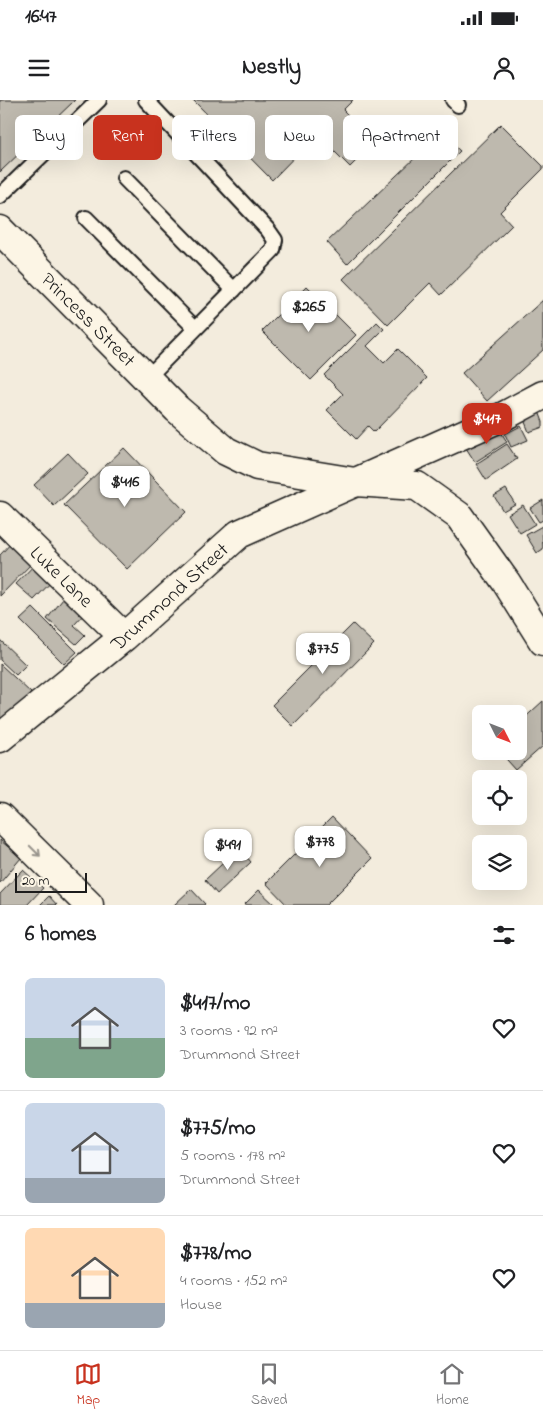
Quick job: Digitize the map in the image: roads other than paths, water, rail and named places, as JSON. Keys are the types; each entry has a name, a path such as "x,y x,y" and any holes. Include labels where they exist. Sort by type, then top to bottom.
{"street":[{"name":"Princess Street","path":"0,230 178,409 226,451 257,466 355,482"},
{"name":"Drummond Street","path":"0,738 124,637 239,534 502,417 543,395"},
{"path":"355,482 417,486 459,516 506,582 543,641"},
{"name":"Luke Lane","path":"0,516 124,637"},
{"path":"0,817 89,905"}],"lane":[{"path":"0,196 98,100"},
{"path":"146,100 268,230 275,240 273,250 147,378"},
{"path":"124,178 234,290"},
{"path":"86,218 195,328"}]}
